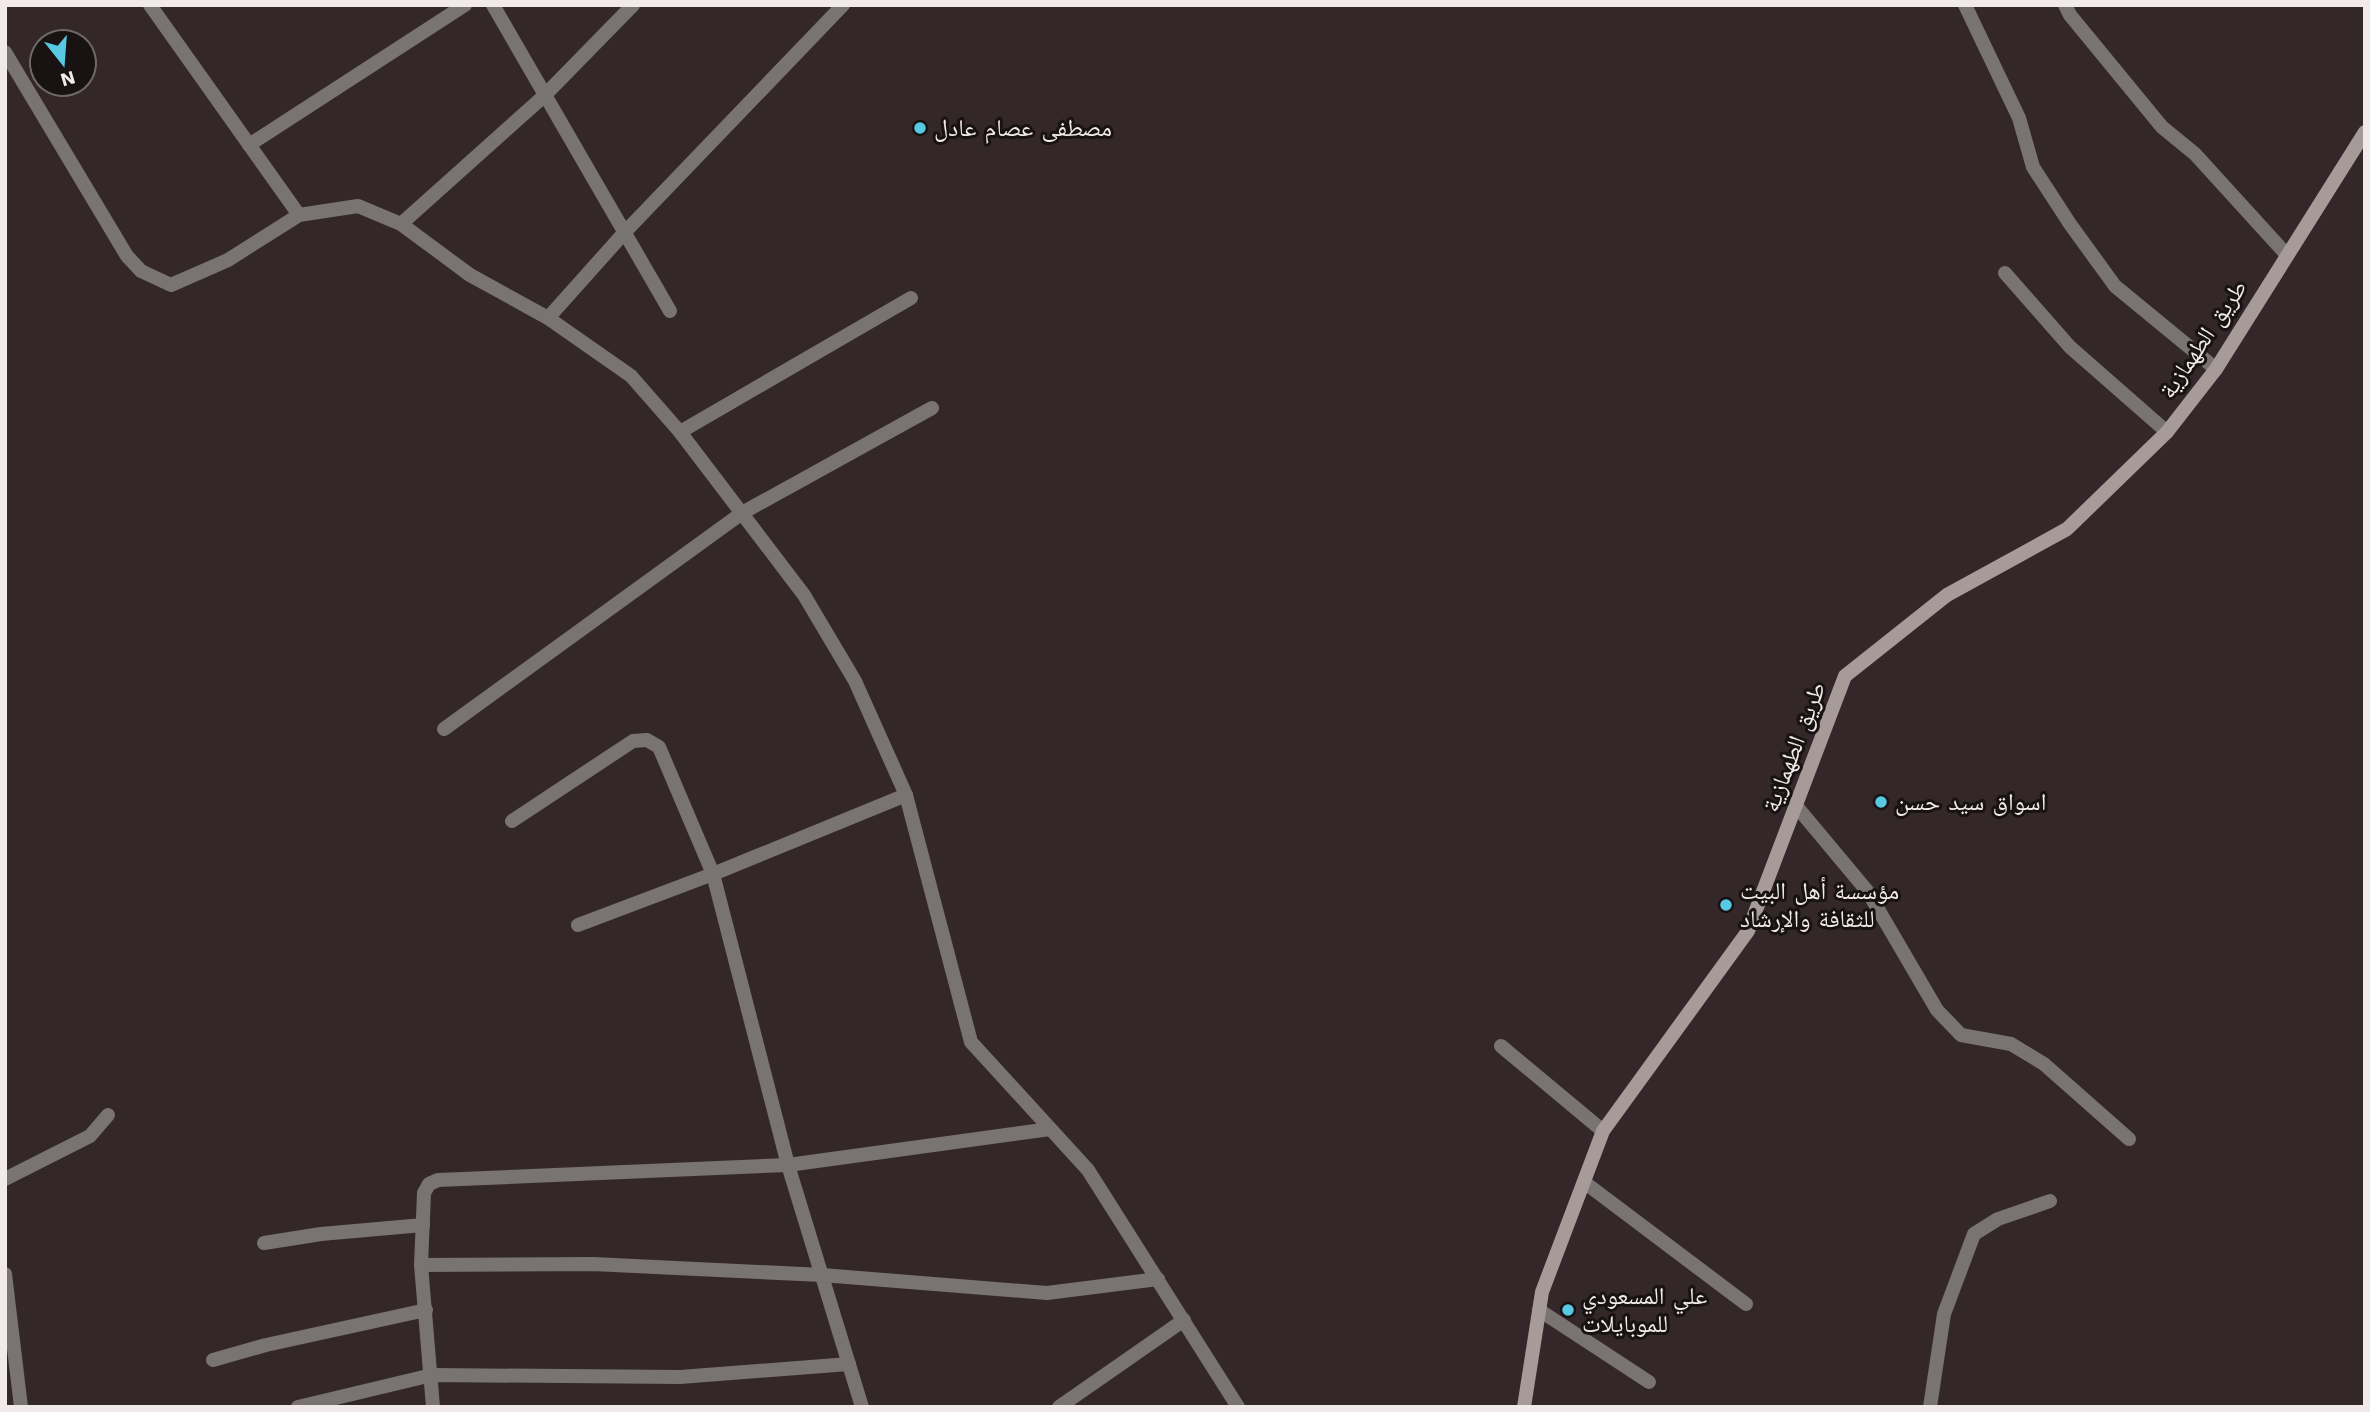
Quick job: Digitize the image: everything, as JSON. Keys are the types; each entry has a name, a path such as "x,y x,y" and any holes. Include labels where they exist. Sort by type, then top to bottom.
{"main road":[{"name":"طريق الطهمازية","path":"1524,1407 1542,1292 1604,1131 1748,931 1846,676 1947,595 2067,529 2166,432 2216,369 2365,132"}],"street":[{"path":"150,5 299,215"},
{"path":"249,145 465,5"},
{"path":"493,5 670,311"},
{"path":"401,224 544,96 634,5"},
{"path":"548,318 624,233 843,5"},
{"path":"1965,5 2019,118 2033,167 2070,224 2115,286 2216,369"},
{"path":"2064,5 2162,127 2195,154 2286,254"},
{"path":"5,52 127,256 141,271 171,285 228,260 299,215 358,206 401,224 470,275 548,318 631,376 680,432 804,595 855,681 906,795 971,1042 1088,1170 1238,1407"},
{"path":"2005,273 2070,347 2166,432"},
{"path":"680,432 911,298"},
{"path":"444,729 742,513 932,408"},
{"path":"512,821 633,741 647,740 659,747 713,874 788,1165 862,1407"},
{"path":"578,925 713,874 906,795"},
{"path":"1797,807 1868,892 1937,1010 1961,1035 2011,1044 2044,1063 2129,1139"},
{"path":"1500,1046 1604,1131"},
{"path":"5,1179 90,1136 108,1115"},
{"path":"433,1407 421,1265 424,1193 429,1184 438,1180 788,1165 1050,1129"},
{"path":"1584,1182 1745,1304"},
{"path":"1930,1407 1944,1314 1974,1234 1998,1219 2050,1201"},
{"path":"264,1243 321,1234 423,1225"},
{"path":"421,1265 593,1264 822,1275 1047,1293 1157,1279"},
{"path":"5,1277 12,1377 21,1407"},
{"path":"213,1360 266,1345 426,1310"},
{"path":"1539,1310 1649,1382"},
{"path":"1059,1407 1184,1320"},
{"path":"298,1407 432,1375 680,1377 849,1364"}],"place":[{"name":"مصطفى عصام عادل","path":"920,128"},
{"name":"اسواق سيد حسن","path":"1881,802"},
{"name":"مؤسسة أهل البيت للثقافة والإرشاد","path":"1726,905"},
{"name":"علي المسعودي للموبايلات","path":"1568,1310"}]}
